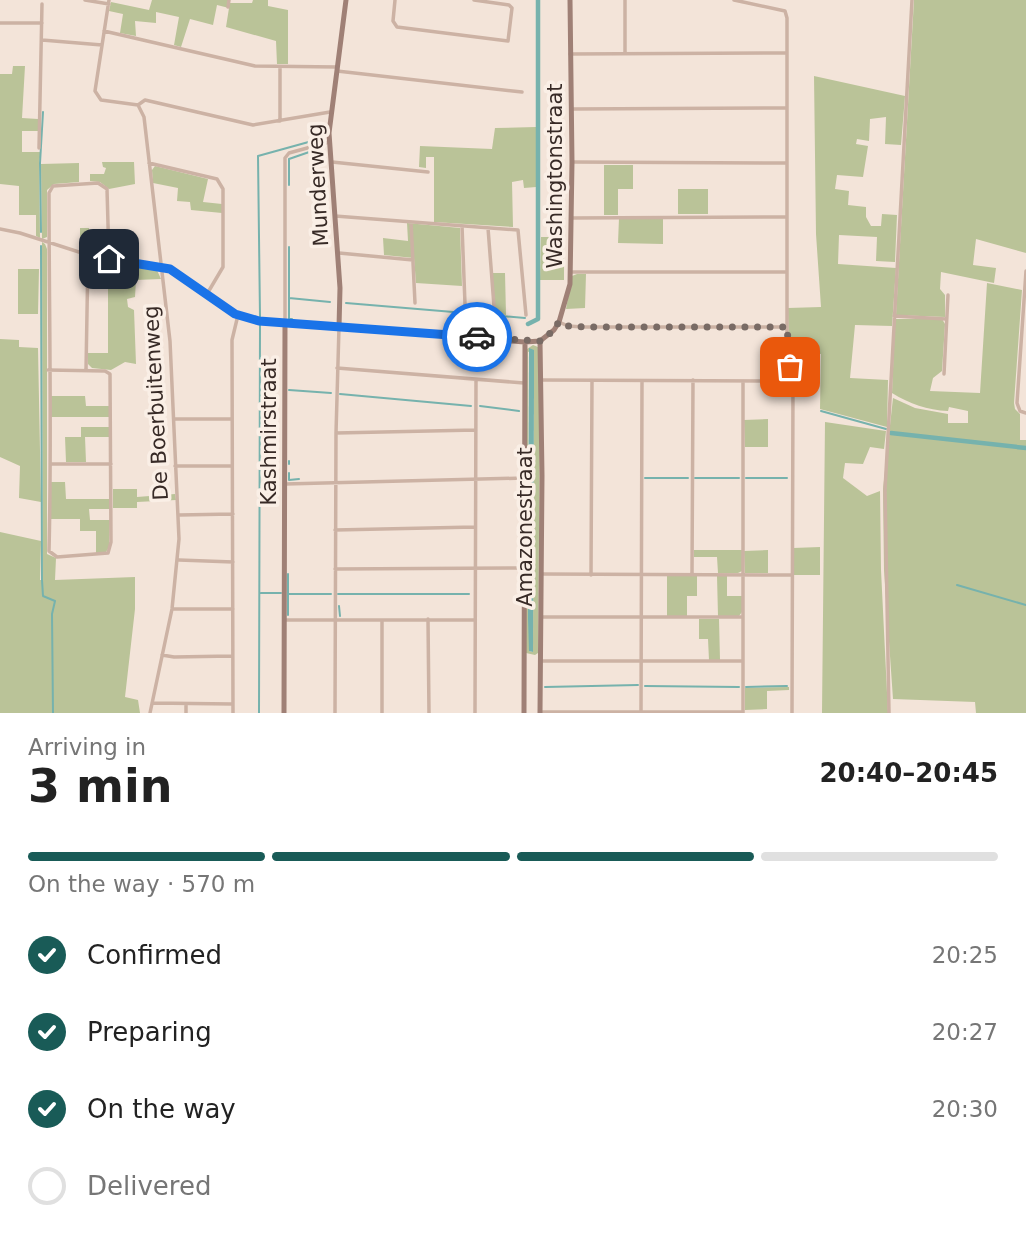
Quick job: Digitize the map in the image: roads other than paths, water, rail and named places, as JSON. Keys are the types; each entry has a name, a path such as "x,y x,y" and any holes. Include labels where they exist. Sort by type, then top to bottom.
{"street":[{"path":"85,0 109,2 96,94 101,100 138,105 145,100 253,125 330,112"},
{"path":"228,7 229,0"},
{"name":"Munderweg","path":"339,327 338,253 329,142 330,112 346,0"},
{"path":"395,0 393,21 397,27 505,42 510,38 512,8 509,5 474,0"},
{"name":"Washingtonstraat","path":"540,341 547,337 559,322 567,297 570,272 570,0"},
{"path":"625,0 625,53"},
{"path":"734,0 785,11 787,18 787,327 793,381 792,713"},
{"path":"889,713 885,490 912,0"},
{"path":"39,148 42,4"},
{"path":"0,23 42,23"},
{"path":"104,31 255,66 337,69 523,92"},
{"path":"42,40 102,45"},
{"path":"570,54 787,53"},
{"path":"280,66 280,121"},
{"name":"De Boerbuitenweg","path":"138,105 144,117 170,341 178,515 178,560 172,609 150,713"},
{"path":"572,109 787,108"},
{"name":"Kashmirstraat","path":"284,713 285,158 289,153 329,142"},
{"path":"331,162 428,172"},
{"path":"572,162 787,163"},
{"path":"149,163 217,179 223,189 223,267 206,294"},
{"path":"48,370 105,371 110,374 110,549 107,553 57,556 51,555 49,551 48,370 49,189 57,185 103,185 108,192 109,259"},
{"path":"335,216 518,230 526,315"},
{"path":"571,218 786,217"},
{"path":"411,222 415,303"},
{"path":"462,226 464,304"},
{"path":"488,228 494,306"},
{"path":"0,229 88,255 170,269 238,316 259,321 540,341"},
{"path":"338,253 413,260"},
{"path":"86,370 88,255"},
{"path":"1026,271 1017,403 1020,411 1026,413"},
{"path":"570,272 787,272"},
{"path":"944,374 948,295"},
{"path":"233,713 232,340 238,316"},
{"path":"894,316 946,319"},
{"path":"559,322 583,327 787,327"},
{"path":"335,713 339,327"},
{"name":"Amazonestraat","path":"540,341 540,713"},
{"path":"524,713 526,342"},
{"path":"337,368 524,383"},
{"path":"475,713 476,380"},
{"path":"541,380 793,381"},
{"path":"692,575 693,380"},
{"path":"591,575 592,381"},
{"path":"641,712 642,381"},
{"path":"540,713 743,713 743,381"},
{"path":"1017,403 1026,407"},
{"path":"174,419 232,419"},
{"path":"336,433 476,430"},
{"path":"49,464 111,464"},
{"path":"175,467 232,466"},
{"path":"285,484 524,478"},
{"path":"178,515 233,514"},
{"path":"335,530 475,527"},
{"path":"178,560 233,562"},
{"path":"335,569 523,568"},
{"path":"541,574 792,575"},
{"path":"172,609 233,609"},
{"path":"540,617 743,617"},
{"path":"428,619 429,713"},
{"path":"285,620 475,620"},
{"path":"382,620 382,713"},
{"path":"162,654 174,657 232,656"},
{"path":"523,657 743,661"},
{"path":"152,703 232,705"},
{"path":"186,704 186,713"}],"water":[{"path":"529,348 534,350 533,652 529,651 528,619"}],"waterway":[{"path":"528,324 538,319 538,0"},
{"path":"41,232 40,163 43,112"},
{"path":"260,317 258,156 323,138"},
{"path":"289,185 289,159 315,150"},
{"path":"41,246 42,580 43,596 55,601 52,614 53,713"},
{"path":"289,247 289,319 292,319"},
{"path":"289,298 330,302"},
{"path":"346,303 525,318"},
{"path":"259,713 260,324"},
{"path":"289,390 331,393"},
{"path":"340,394 471,406"},
{"path":"480,406 519,411"},
{"path":"821,411 886,429"},
{"path":"891,433 1026,448"},
{"path":"289,473 289,480 299,479"},
{"path":"645,478 688,478"},
{"path":"695,478 739,478"},
{"path":"746,478 787,478"},
{"path":"288,574 288,615"},
{"path":"957,585 1026,605"},
{"path":"261,593 281,593"},
{"path":"288,594 331,594"},
{"path":"338,594 469,594"},
{"path":"339,606 340,616"},
{"path":"545,687 638,685"},
{"path":"645,686 739,687"},
{"path":"746,687 787,686"}]}
